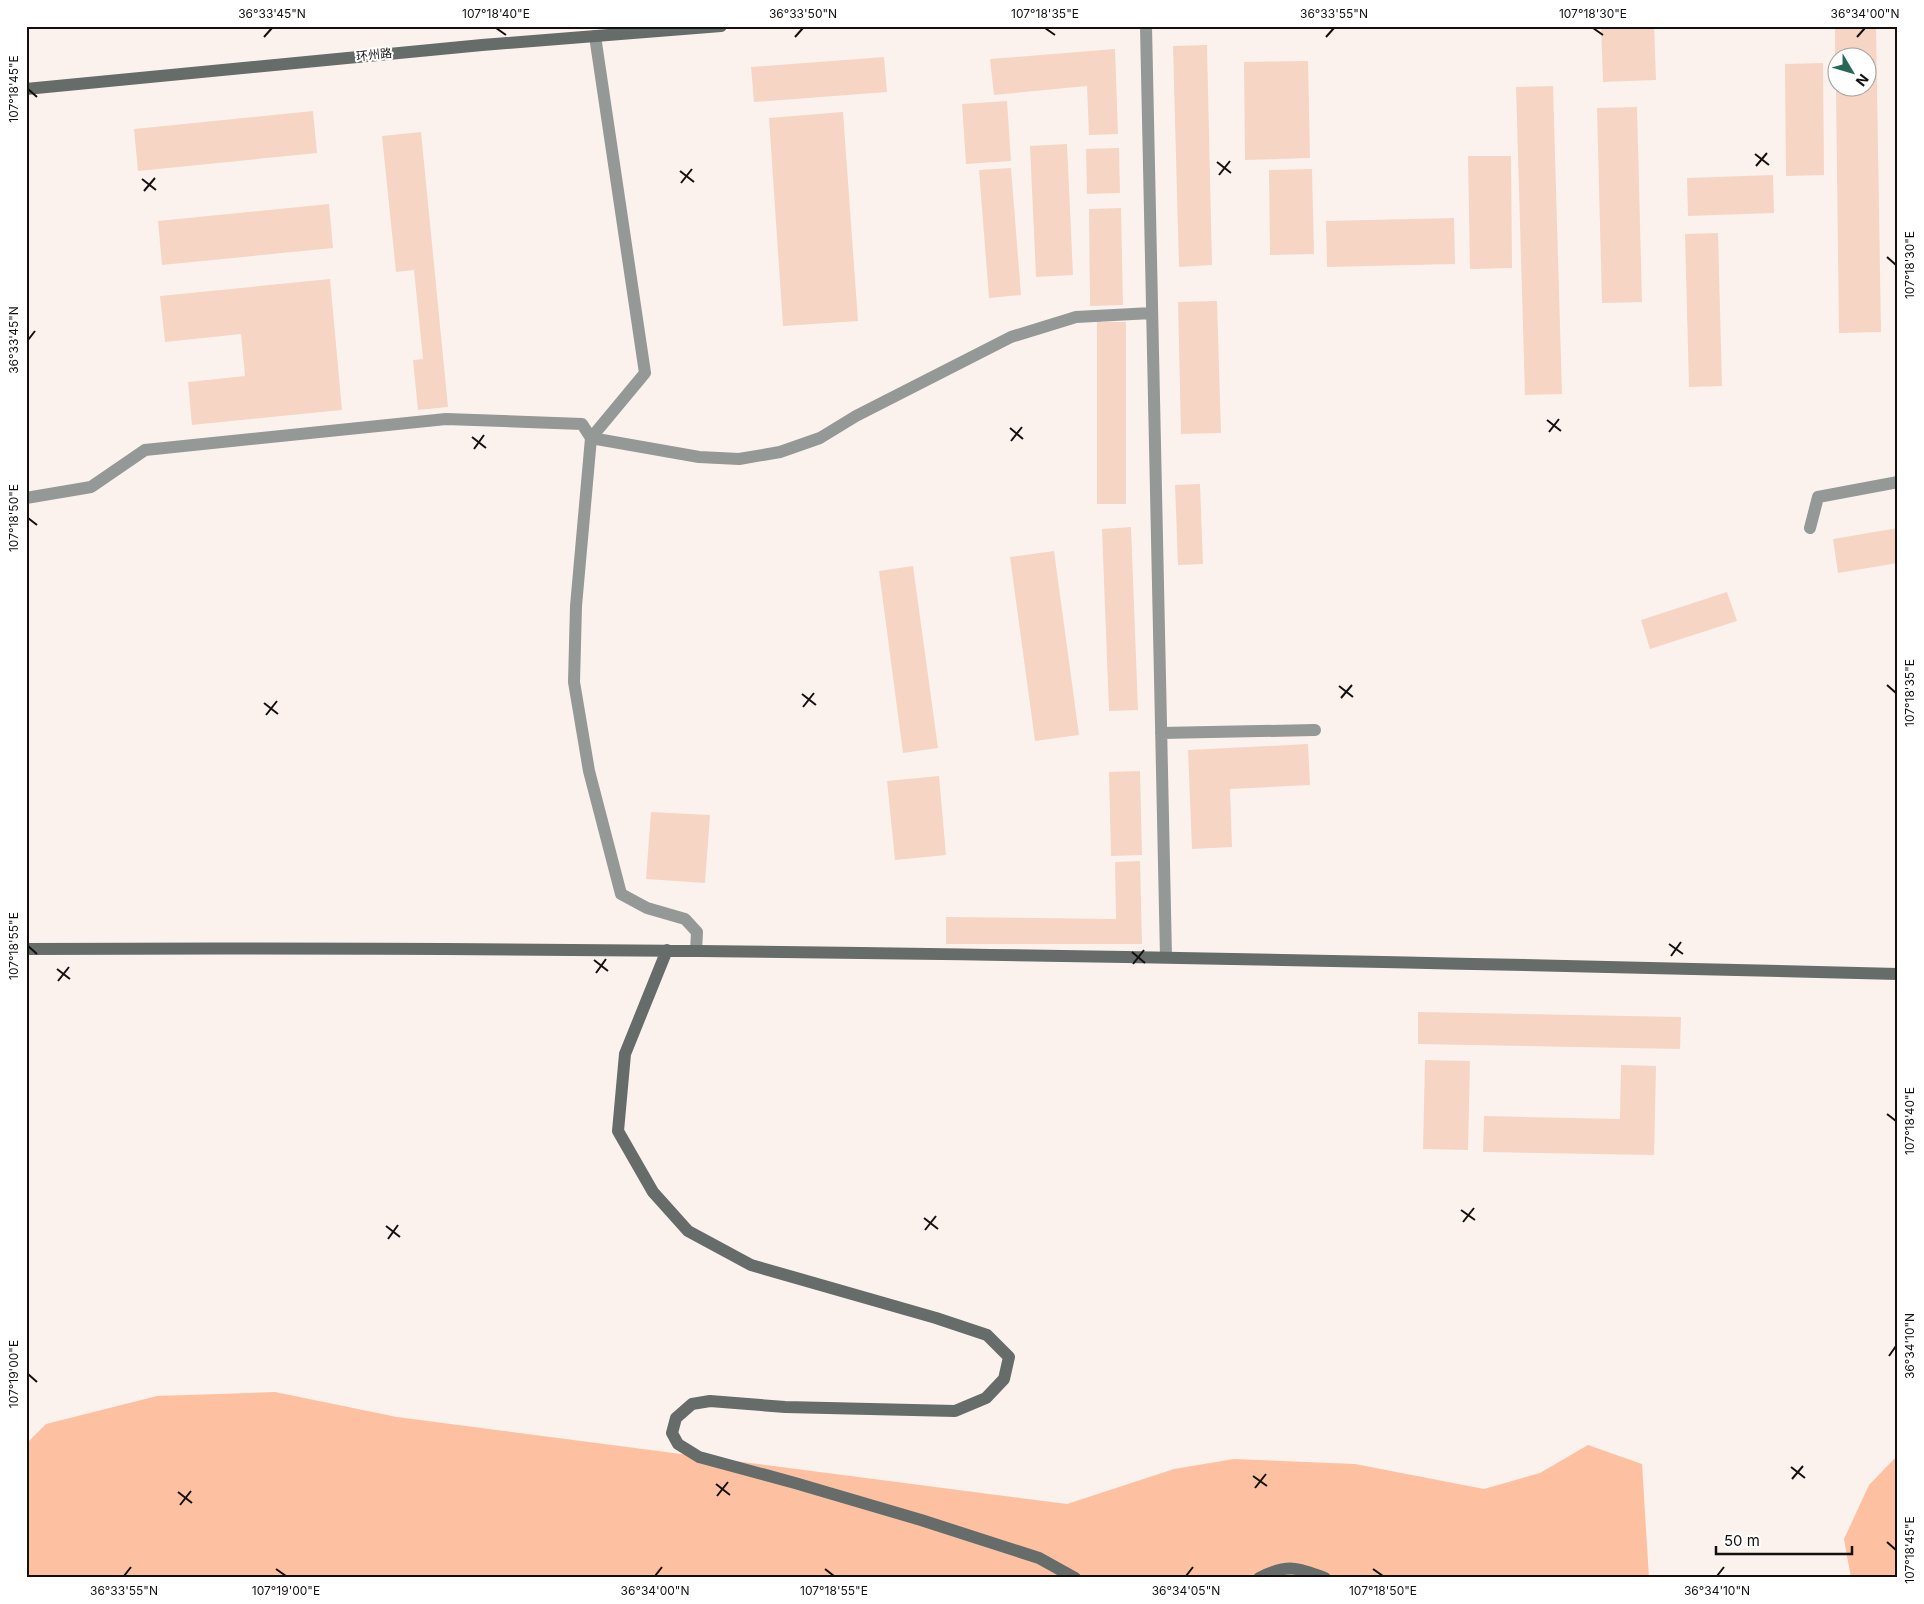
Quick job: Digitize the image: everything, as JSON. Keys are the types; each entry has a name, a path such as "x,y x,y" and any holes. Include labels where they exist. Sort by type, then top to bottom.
{"street":[{"name":"环州路","path":"26,89 482,45 721,26"},
{"path":"1146,26 1166,957"},
{"path":"595,36 644,373 591,438 576,606 574,682 589,771 621,894 647,908 685,919 697,932 696,951"},
{"path":"26,498 91,487 145,450 446,419 582,424 591,438 699,458 739,459 780,452 820,438 856,416 1011,337 1076,316 1152,313"},
{"path":"1810,528 1818,497 1898,482"},
{"path":"1161,732 1315,730"},
{"path":"26,949 667,950 1166,957 1898,974"},
{"path":"667,950 625,1054 618,1131 653,1192 688,1231 751,1265 936,1318 987,1335 1008,1357 1004,1380 986,1398 955,1411 785,1407 701,1402 692,1404 676,1418 672,1433 678,1444 699,1457 921,1520 1038,1558 1075,1578"},
{"path":"1259,1578 1274,1570 1295,1567 1325,1578"}],"shaded area":[{"path":"275,1392 397,1417 1067,1504 1174,1469 1234,1459 1355,1464 1484,1489 1540,1473 1588,1445 1642,1464 1649,1578 26,1578 26,1444 46,1424 157,1396"},
{"path":"1898,1455 1898,1578 1851,1578 1844,1539 1869,1485"}],"building":[{"path":"1601,26 1654,26 1656,80 1603,82"},
{"path":"1835,26 1876,26 1881,332 1839,333 1836,98 1876,98 1876,48 1835,48"},
{"path":"1207,45 1212,265 1179,267 1173,46"},
{"path":"1115,49 1118,134 1089,135 1087,86 994,95 990,59"},
{"path":"884,57 887,92 754,102 751,67"},
{"path":"1308,61 1310,158 1245,160 1244,62"},
{"path":"1823,63 1824,175 1786,176 1785,64"},
{"path":"1553,86 1562,394 1525,395 1516,87"},
{"path":"1007,101 1011,161 966,164 962,104"},
{"path":"1637,107 1642,302 1602,303 1597,108"},
{"path":"313,111 317,153 138,171 134,129"},
{"path":"843,112 858,321 783,326 769,118"},
{"path":"421,132 448,407 418,410 413,360 423,359 414,270 396,272 382,136"},
{"path":"1067,144 1073,275 1036,277 1030,146"},
{"path":"1119,148 1120,193 1087,194 1086,149"},
{"path":"1468,156 1511,156 1512,268 1470,269"},
{"path":"1011,168 1021,295 989,298 979,170"},
{"path":"1312,169 1314,254 1270,255 1269,170"},
{"path":"1773,175 1774,213 1688,216 1687,178"},
{"path":"329,204 333,248 162,265 158,221"},
{"path":"1121,208 1123,305 1090,306 1089,209"},
{"path":"1454,218 1455,264 1327,267 1326,221"},
{"path":"1718,233 1722,386 1689,387 1685,234"},
{"path":"330,279 342,410 192,425 188,382 245,376 241,334 165,342 160,296"},
{"path":"1217,301 1221,433 1181,434 1178,302"},
{"path":"1097,322 1126,322 1126,504 1097,504"},
{"path":"1200,484 1203,564 1178,565 1175,485"},
{"path":"1131,527 1138,710 1109,711 1102,529"},
{"path":"1898,528 1898,563 1838,573 1833,539"},
{"path":"1054,551 1079,735 1035,741 1010,557"},
{"path":"913,566 938,748 903,753 879,571"},
{"path":"1727,592 1737,621 1650,649 1641,620"},
{"path":"1308,744 1310,785 1230,789 1232,847 1192,849 1188,750"},
{"path":"1140,771 1142,855 1111,856 1109,772"},
{"path":"939,776 946,855 895,860 887,781"},
{"path":"651,812 710,815 705,883 646,879"},
{"path":"1140,861 1142,944 946,944 946,917 1116,919 1115,862"},
{"path":"1418,1012 1681,1017 1680,1049 1418,1044"},
{"path":"1425,1060 1470,1061 1468,1150 1423,1149"},
{"path":"1621,1065 1656,1066 1654,1155 1483,1152 1484,1116 1620,1119"}]}
